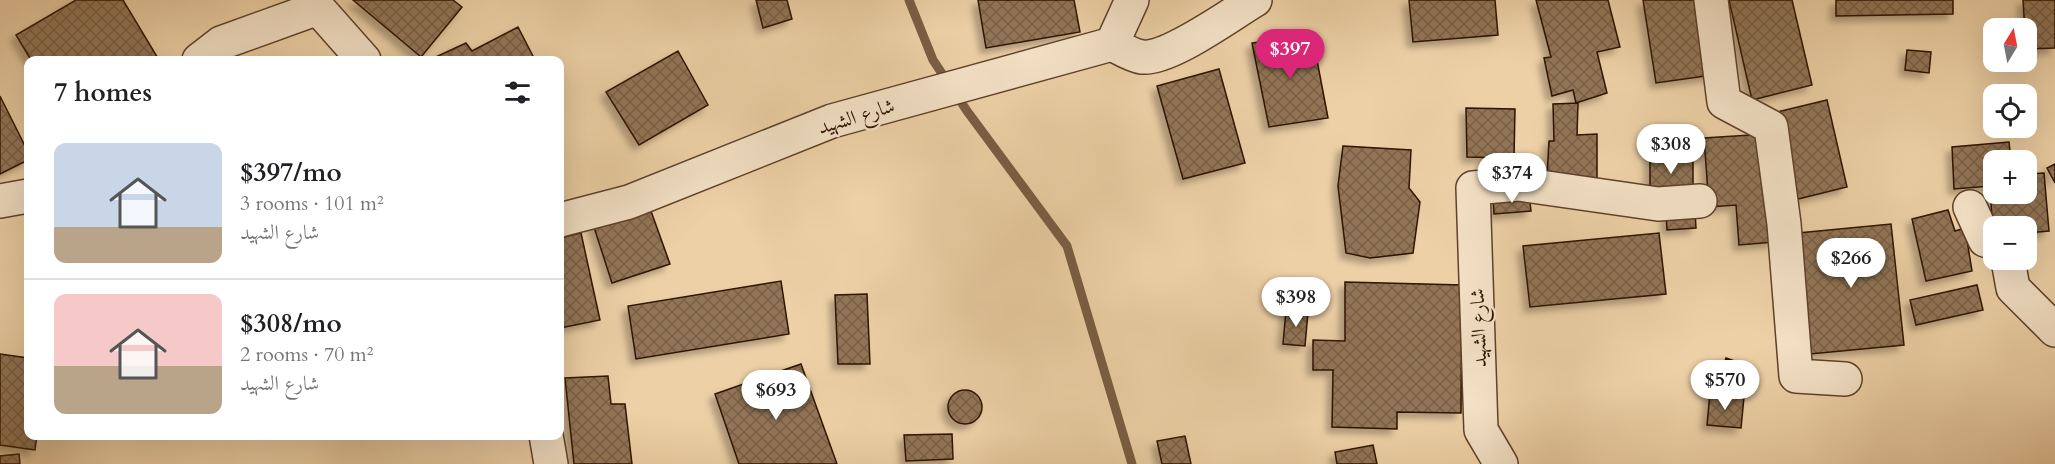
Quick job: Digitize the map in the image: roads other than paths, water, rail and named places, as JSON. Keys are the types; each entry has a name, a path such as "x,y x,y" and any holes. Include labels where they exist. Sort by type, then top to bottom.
{"street":[{"path":"1132,0 1112,44 1142,57 1159,54 1193,39 1256,0"},
{"path":"1711,0 1724,102 1771,127 1784,224 1796,376 1845,379"},
{"path":"204,56 221,43 310,4 360,56"},
{"name":"شارع الشهيد","path":"564,219 629,202 832,121 1112,44"},
{"name":"شارع الشهيد","path":"1501,464 1481,430 1473,188 1519,184 1659,204 1700,201"},
{"path":"0,201 24,197"},
{"path":"1970,207 1983,236"},
{"path":"2010,270 2013,288 2055,330"},
{"path":"547,440 551,464"}],"waterway":[{"path":"909,0 933,60 967,111 1067,246 1132,464"}]}
